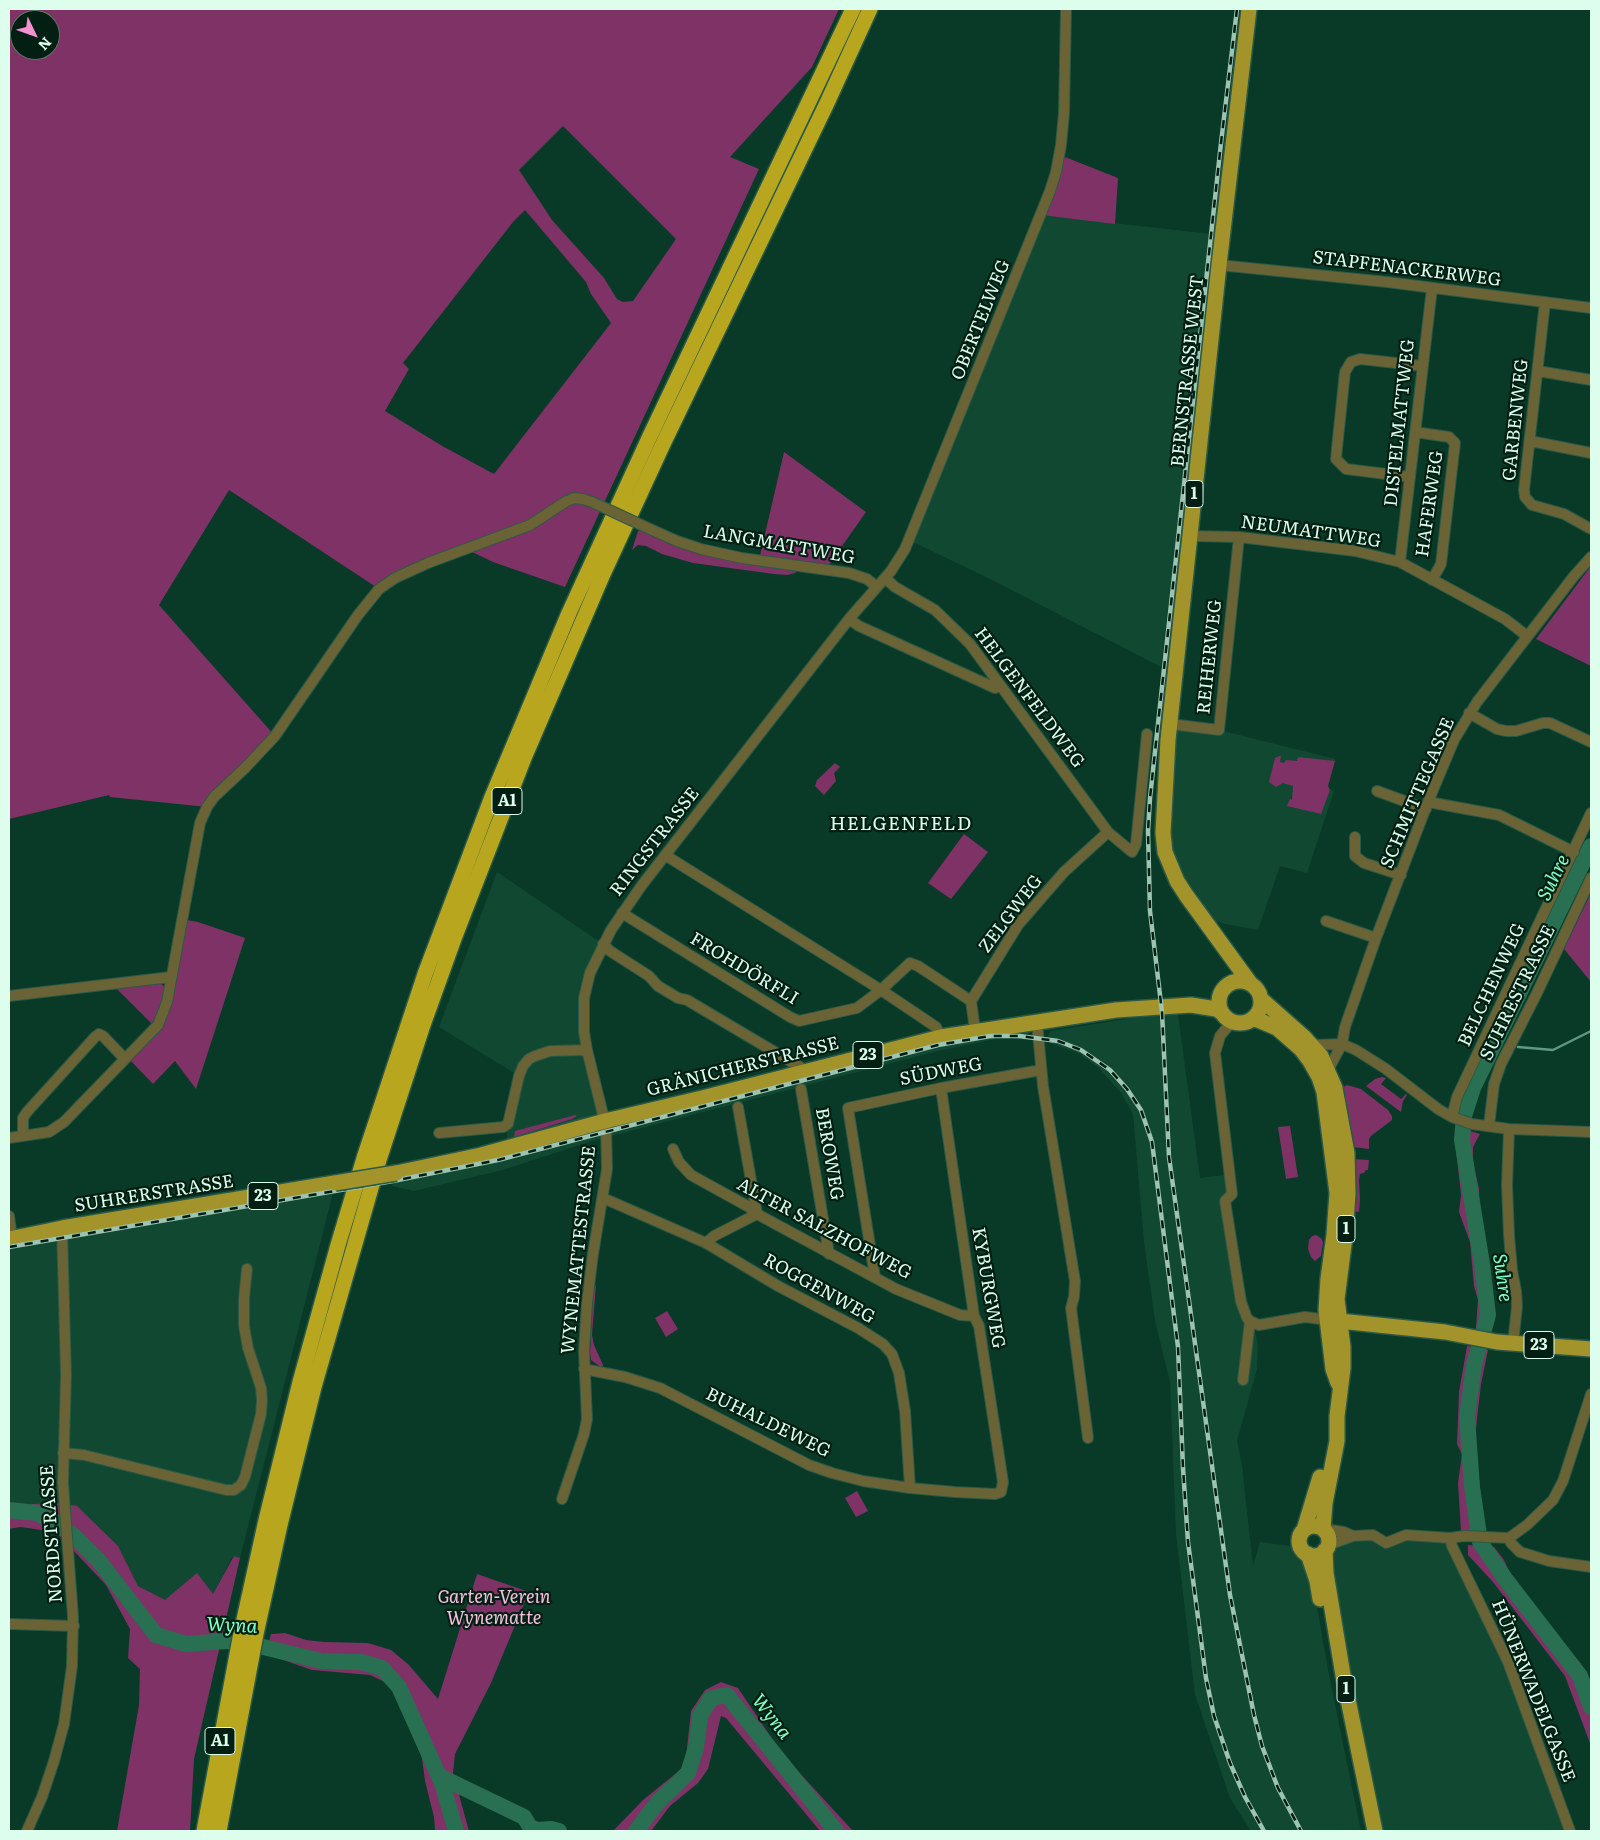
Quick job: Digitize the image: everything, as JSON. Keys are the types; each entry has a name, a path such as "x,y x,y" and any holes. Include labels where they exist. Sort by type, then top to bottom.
{"highway":[{"name":"A1","path":"204,1831 245,1653 288,1428 338,1245 394,1064 458,885 525,715 589,568 649,438 814,96 853,9"},
{"name":"A1","path":"249,1633 352,1250 414,1052 475,883 542,713 611,557 870,9"},
{"name":"A1","path":"219,1831 245,1653"}],"main road":[{"name":"BERNSTRASSE WEST","path":"1249,9 1219,265 1170,724 1163,833 1165,852 1177,881 1226,949 1230,958 1250,983"},
{"path":"1230,958 1231,970 1219,1001 1221,1012 1225,1017 1234,1022 1243,1023 1252,1019 1259,1010 1261,1000"},
{"path":"1225,988 1236,981 1250,983"},
{"name":"1","path":"1250,983 1258,992 1261,1000 1313,1045 1321,1056 1335,1088 1347,1153 1346,1237 1334,1321 1344,1355 1337,1441 1325,1503 1323,1529"},
{"name":"GRÄNICHERSTRASSE","path":"1191,1005 1225,988"},
{"name":"GRÄNICHERSTRASSE","path":"335,1183 396,1173 482,1155 605,1121 941,1036 1116,1010 1191,1005 1216,1009 1221,1012"},
{"path":"1252,1019 1277,1028 1301,1049 1314,1069 1324,1092 1337,1193 1326,1299 1334,1321"},
{"name":"SUHRERSTRASSE","path":"10,1238 335,1183"},
{"name":"23","path":"1334,1321 1406,1328 1513,1344 1591,1349"},
{"name":"1","path":"1304,1530 1318,1488 1330,1436 1338,1416"},
{"path":"1312,1526 1323,1529 1328,1535 1327,1548 1319,1554 1308,1554 1302,1550 1300,1536 1304,1530 1312,1526"},
{"name":"1","path":"1327,1548 1326,1573 1375,1831"},
{"path":"1308,1554 1317,1581 1366,1831"}],"street":[{"name":"OBERTELWEG","path":"849,619 897,563 908,544 1050,191 1058,164 1062,134 1066,9"},
{"name":"STAPFENACKERWEG","path":"1219,265 1432,288 1591,308"},
{"name":"DISTELMATTWEG","path":"1400,562 1432,288"},
{"name":"GARBENWEG","path":"1545,302 1524,490 1525,497 1532,505 1572,518 1591,529"},
{"path":"1410,477 1346,469 1336,458 1345,372 1351,362 1360,359 1422,366"},
{"path":"1538,371 1591,380"},
{"name":"HAFERWEG","path":"1415,432 1449,437 1455,443 1441,564 1432,580"},
{"path":"1530,441 1591,453"},
{"name":"LANGMATTWEG","path":"171,977 200,823 207,807 214,797 276,735 369,601 384,586 410,570 530,525 574,498 592,502 677,541 702,550 742,558 849,573 867,579 876,587"},
{"name":"NEUMATTWEG","path":"1190,536 1239,537 1355,551 1400,562 1505,619 1528,636"},
{"name":"REIHERWEG","path":"1170,724 1219,730 1239,537"},
{"name":"SCHMITTEGASSE","path":"1328,1070 1342,1044 1345,1027 1376,938 1454,740 1469,713 1574,576 1591,557"},
{"name":"HELGENFELDWEG","path":"885,578 895,587 924,602 952,625 970,644 1108,832 1132,852 1136,844 1147,734"},
{"path":"849,619 860,626 995,688 1001,686"},
{"name":"RINGSTRASSE","path":"605,1121 584,1032 584,998 590,973 602,944 622,913 665,855 849,619"},
{"path":"1469,713 1506,732 1550,723 1591,742"},
{"path":"1377,791 1427,806 1499,815 1574,852"},
{"name":"BELCHENWEG","path":"1454,1118 1457,1097 1591,813"},
{"name":"ZELGWEG","path":"971,1001 1028,913 1064,872 1108,832"},
{"path":"1355,837 1355,856 1364,863 1401,875"},
{"path":"665,855 881,990 936,1027 941,1036"},
{"name":"SUHRESTRASSE","path":"1489,1126 1494,1084 1501,1064 1591,878"},
{"name":"FROHDÖRFLI","path":"622,913 790,1018 799,1021 857,1008 881,990 910,963 918,966 971,1001"},
{"path":"1326,922 1376,938"},
{"path":"602,944 649,976 658,986 678,998 687,1000 800,1067 802,1072"},
{"path":"9,996 171,977 167,1002 158,1026 64,1122 49,1132 9,1138"},
{"path":"971,1001 975,1030"},
{"path":"1234,1022 1220,1036 1215,1053 1232,1194 1225,1200 1241,1302 1250,1321 1243,1380"},
{"path":"1037,1023 1040,1070 1075,1282 1071,1308 1088,1438"},
{"path":"23,1136 23,1118 27,1112 99,1034 126,1059"},
{"path":"1313,1045 1342,1044 1356,1050 1371,1058 1438,1110 1472,1124 1509,1129 1591,1132"},
{"path":"439,1133 503,1127 508,1124 519,1076 523,1066 529,1059 550,1052 587,1050"},
{"name":"SÜDWEG","path":"875,1277 848,1108 941,1088 1040,1070"},
{"name":"KYBURGWEG","path":"941,1088 974,1316 979,1326 1003,1482 1001,1492"},
{"name":"BEROWEG","path":"801,1089 829,1254"},
{"path":"706,1243 714,1236 757,1214 738,1107"},
{"name":"WYNEMATTESTRASSE","path":"562,1499 584,1434 587,1419 584,1369 589,1287 607,1169 605,1121"},
{"path":"1509,1129 1507,1185 1509,1235 1517,1306 1513,1344"},
{"name":"ALTER SALZHOFWEG","path":"673,1149 679,1162 690,1175 829,1254 896,1288 960,1314 974,1316"},
{"name":"ROGGENWEG","path":"603,1198 706,1243 778,1286 873,1337 892,1354 897,1363 902,1386 910,1488"},
{"path":"9,1216 10,1238"},
{"name":"NORDSTRASSE","path":"28,1831 51,1770 64,1724 71,1680 74,1626 63,1483 66,1375 62,1228"},
{"path":"63,1453 84,1455 226,1490 234,1490 241,1485 246,1477 261,1414 262,1400 261,1388 248,1348 244,1326 247,1269"},
{"path":"1250,1321 1263,1325 1305,1317 1334,1321"},
{"name":"BUHALDEWEG","path":"584,1369 625,1376 660,1388 809,1465 862,1481 954,1492 995,1494 1001,1492"},
{"path":"1327,1548 1353,1536 1373,1535 1386,1542 1406,1535 1450,1538 1464,1536 1509,1538 1534,1520 1552,1500 1563,1481 1591,1394"},
{"path":"1323,1529 1344,1532 1353,1536"},
{"name":"HÜNERWADELGASSE","path":"1450,1538 1452,1546 1508,1662 1570,1831"},
{"path":"1509,1538 1511,1543 1520,1552 1549,1561 1591,1567"},
{"path":"9,1624 74,1626"}],"shaded area":[{"path":"1041,215 1212,234 1161,667 992,580 909,540"},
{"path":"1170,724 1219,730 1335,759 1327,788 1334,791 1307,873 1280,866 1258,930 1225,924 1201,916 1170,866"},
{"path":"497,872 603,944 583,1011 605,1121 506,1148 508,1124 519,1076 439,1027"},
{"path":"1178,1014 1200,1178 1225,1175 1245,1289 1258,1344 1257,1369 1237,1441 1242,1465 1253,1566 1260,1542 1291,1546 1297,1550 1310,1568 1330,1680 1361,1831 1251,1831 1230,1798 1195,1695 1176,1534 1170,1382 1155,1321 1144,1242 1133,1114 1121,1093 1099,1068 1080,1054 1045,1041 1051,1031 1133,1018"},
{"path":"995,1032 1028,1032 1031,1040 1001,1038 938,1051 592,1141 503,1170 414,1191 392,1186 394,1178 476,1163 936,1043"},
{"path":"334,1189 240,1558 233,1556 213,1594 165,1601 138,1586 118,1546 55,1503 9,1505 9,1245"},
{"path":"1373,1535 1381,1538 1450,1538 1504,1661 1570,1831 1378,1831 1329,1562 1335,1547 1363,1542"}],"green space":[{"path":"9,9 839,9 812,67 730,157 759,169 565,587 493,562 466,549 379,589 229,490 159,605 275,736 207,807 110,797 109,795 9,819","holes":["563,126 676,239 633,301 623,302 617,299 604,278 552,220 519,170","525,210 586,282 591,294 611,323 494,474 444,447 385,411 409,369 403,363 513,222"]},
{"path":"1060,155 1118,178 1115,224 1041,215"},
{"path":"784,452 866,512 826,569 797,570 795,573 787,575 774,574 693,563 662,554 646,546 638,545 632,550 638,531 650,529 677,541 759,560"},
{"path":"1591,566 1591,666 1536,639"},
{"path":"1281,756 1280,762 1284,763 1286,760 1297,761 1298,757 1335,761 1328,786 1330,790 1321,814 1287,806 1290,799 1292,800 1293,786 1283,783 1276,787 1269,782 1275,758"},
{"path":"835,763 840,767 834,773 836,781 824,795 815,786 817,780"},
{"path":"964,834 988,852 951,899 928,883"},
{"path":"1591,893 1591,982 1564,949"},
{"path":"181,919 198,922 245,938 196,1089 175,1061 153,1084 130,1060 158,1030"},
{"path":"159,982 165,987 165,994 154,1026 114,986"},
{"path":"1386,1078 1381,1084 1401,1099 1407,1095 1403,1101 1401,1112 1366,1086 1375,1079"},
{"path":"1347,1085 1361,1089 1388,1110 1392,1116 1392,1120 1371,1136 1369,1139 1369,1149 1353,1147 1342,1088"},
{"path":"577,1116 572,1119 514,1137 515,1131"},
{"path":"1290,1126 1298,1177 1286,1179 1278,1127"},
{"path":"1457,1127 1480,1134 1473,1147 1473,1162 1479,1189 1480,1221 1486,1247 1492,1311 1487,1330 1476,1327 1478,1300 1474,1286 1470,1242 1459,1212 1461,1195 1455,1140"},
{"path":"1353,1159 1369,1160 1368,1170 1360,1174 1359,1212 1353,1211"},
{"path":"1316,1235 1323,1242 1321,1256 1315,1261 1308,1249 1309,1240 1312,1236"},
{"path":"596,1285 592,1335 594,1345 603,1365 602,1368 591,1360 590,1353 593,1289"},
{"path":"667,1311 678,1329 666,1337 655,1318"},
{"path":"1467,1346 1488,1350 1481,1384 1475,1437 1484,1532 1461,1531 1458,1483 1462,1454 1457,1444 1459,1392"},
{"path":"857,1491 868,1511 856,1517 845,1498"},
{"path":"55,1503 77,1506 118,1546 138,1586 165,1600 197,1573 213,1594 234,1556 240,1558 194,1759 190,1831 117,1831 139,1705 140,1669 128,1658 130,1629 106,1585 56,1532 20,1527 9,1529 9,1505"},
{"path":"1468,1545 1494,1547 1534,1607 1581,1664 1591,1681 1591,1746 1565,1676 1493,1582 1468,1555"},
{"name":"Garten-Verein Wynematte","path":"477,1574 529,1592 491,1683 455,1754 453,1773 469,1831 435,1831 422,1758 405,1705 391,1685 370,1675 312,1670 266,1654 271,1634 285,1633 306,1640 324,1642 368,1643 391,1650 409,1665 438,1699"},
{"path":"721,1682 738,1688 783,1755 853,1831 820,1831 726,1718 721,1716 708,1769 698,1783 670,1806 651,1831 613,1831 643,1800 685,1766 691,1711 705,1690"}],"waterway":[{"name":"Suhre","path":"1591,846 1473,1088 1464,1116 1462,1140 1482,1264 1488,1315 1474,1365 1467,1417 1472,1487 1480,1542 1506,1580 1580,1676 1591,1707"},
{"path":"1518,1047 1553,1050 1591,1031"},
{"name":"Wyna","path":"9,1510 37,1513 57,1523 74,1536 99,1561 156,1635 186,1644 227,1641 251,1644 321,1661 361,1662 382,1668 399,1687 442,1783 456,1831"},
{"name":"Wyna","path":"636,1831 657,1803 688,1773 696,1748 700,1716 711,1698 727,1695 836,1831"},
{"name":"Wyna","path":"439,1776 524,1817 530,1827 537,1830 551,1829 559,1831"}],"railway":[{"path":"1237,9 1150,798 1148,831 1150,911 1162,1012 1169,1157 1230,1595 1262,1746 1278,1788 1301,1831"},
{"path":"9,1247 393,1181 498,1160 938,1045 990,1036 1019,1036 1058,1041 1081,1050 1110,1070 1127,1089 1141,1110 1152,1142 1178,1347 1188,1542 1206,1678 1214,1716 1230,1763 1245,1797 1264,1831"}],"district":[{"name":"HELGENFELD","path":"901,824"}]}
